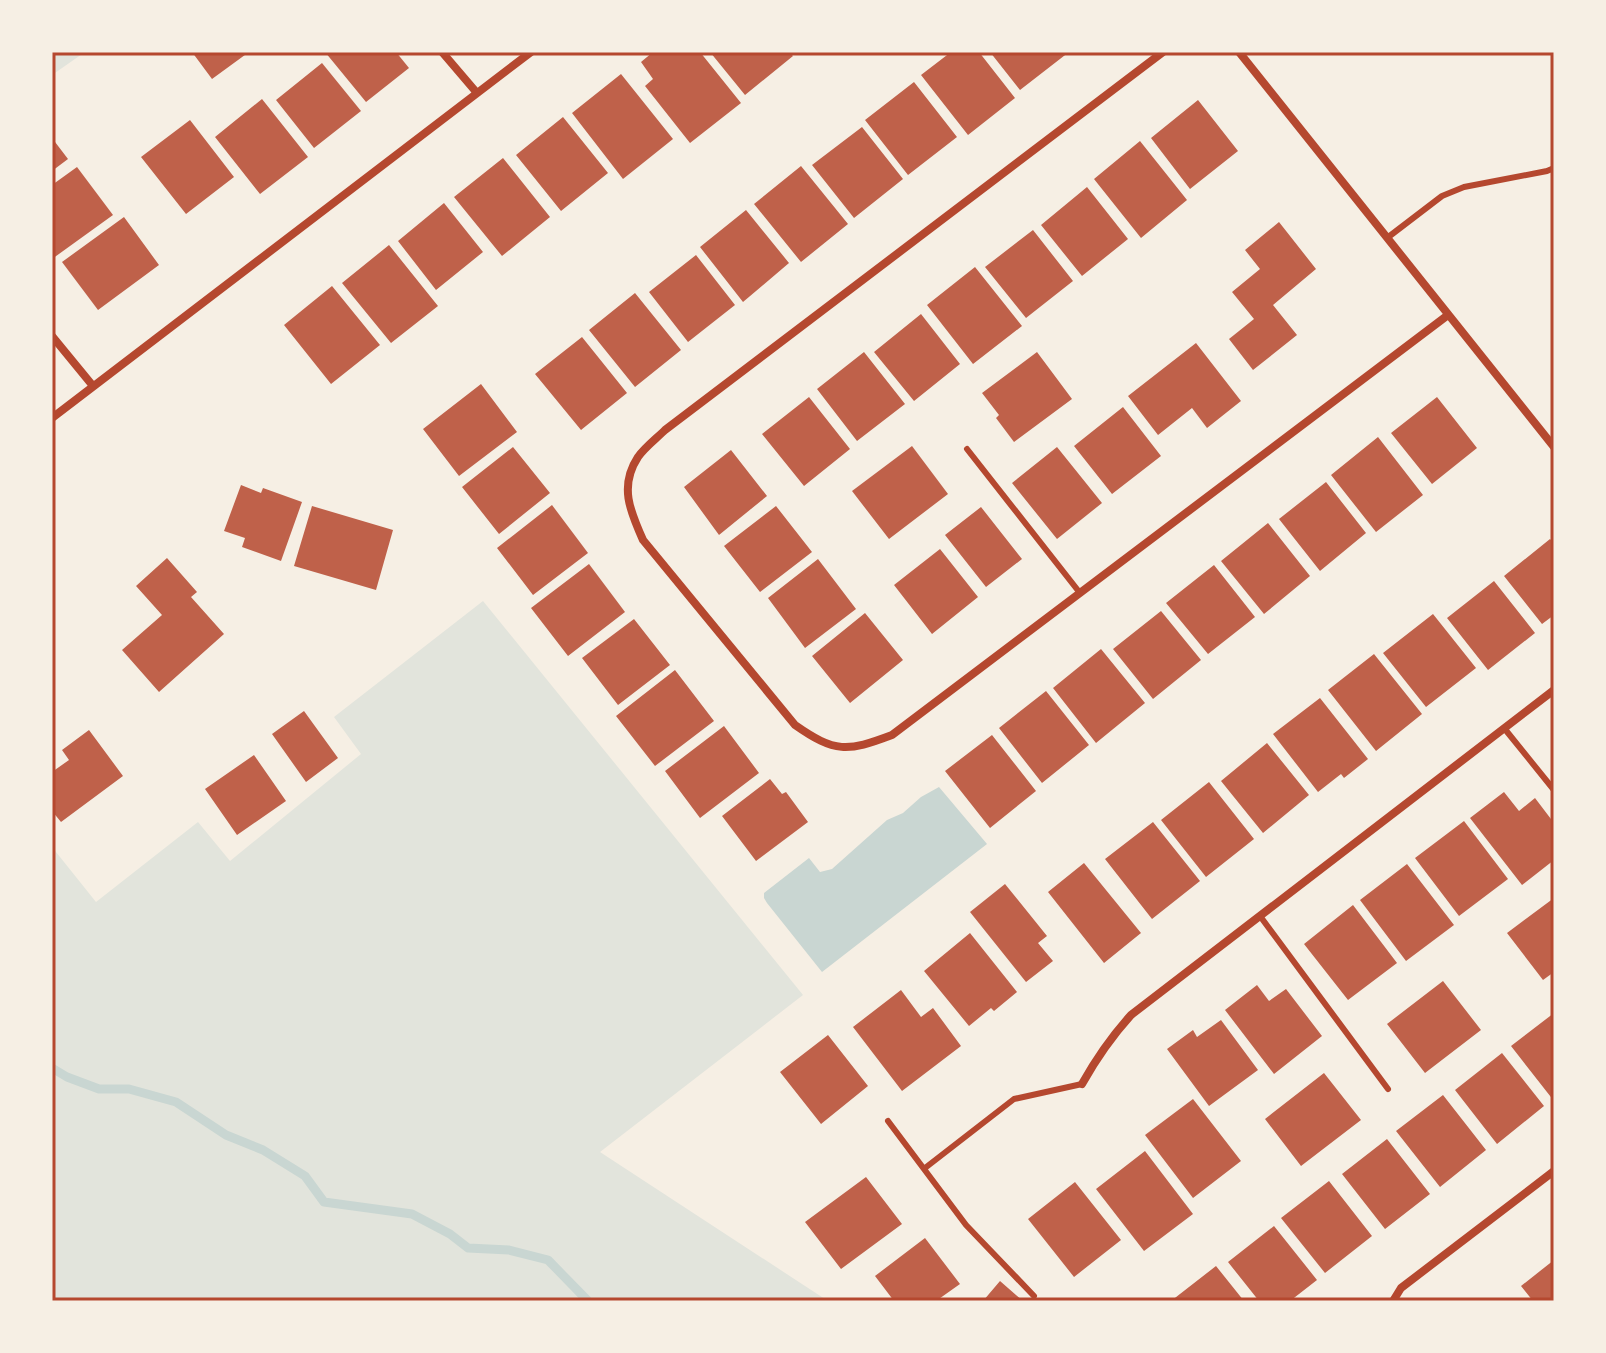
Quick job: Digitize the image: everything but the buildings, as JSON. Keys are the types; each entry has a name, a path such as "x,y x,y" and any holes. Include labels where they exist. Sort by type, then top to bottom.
{"street":[{"path":"442,52 477,93"},
{"path":"52,418 531,52"},
{"path":"1163,52 665,430 638,457 627,485 630,510 643,540 795,725 818,741 839,747 864,745 892,735 1448,315"},
{"path":"1241,53 1554,447"},
{"path":"52,336 93,386"},
{"path":"1082,1084 1092,1065 1131,1015 1554,690"},
{"path":"1393,1301 1401,1288 1554,1171"}],"lane":[{"path":"1387,238 1442,196 1464,187 1554,168"},
{"path":"967,449 1080,593"},
{"path":"1504,728 1554,790"},
{"path":"1260,916 1388,1089"},
{"path":"925,1168 1014,1099 1082,1084"},
{"path":"888,1121 966,1225 1034,1296"}],"shaded area":[{"path":"52,52 85,52 52,75"},
{"path":"483,601 803,995 600,1152 828,1301 52,1301 52,847 96,902 198,822 230,861 361,754 334,717"},
{"path":"939,787 987,844 822,972 767,903 764,893 809,858 820,872 832,869 887,820 903,813 921,797"}],"waterway":[{"path":"52,1068 99,1089 129,1089 176,1102 226,1135 263,1150 305,1176 324,1202 412,1214 450,1234 468,1248 509,1250 548,1260 588,1301"}]}
